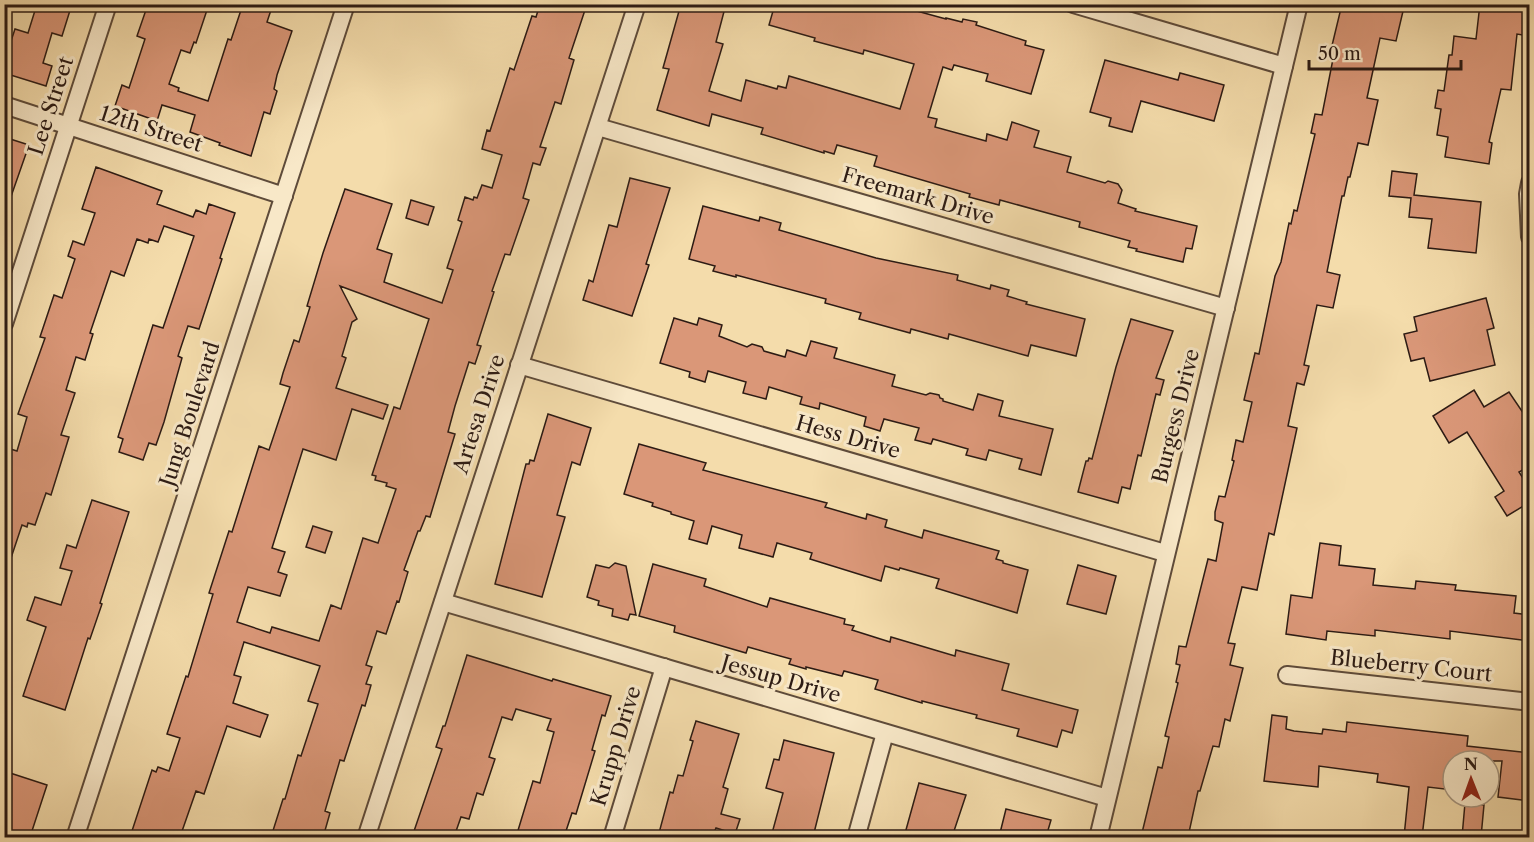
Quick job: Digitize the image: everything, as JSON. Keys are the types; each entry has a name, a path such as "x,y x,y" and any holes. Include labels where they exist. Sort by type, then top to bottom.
{"street":[{"name":"Lee Street","path":"4,324 108,4"},
{"name":"Jung Boulevard","path":"75,837 346,4"},
{"name":"Artesa Drive","path":"366,837 638,4"},
{"path":"1073,4 1284,66"},
{"name":"Burgess Drive","path":"1098,837 1299,4"},
{"name":"12th Street","path":"4,105 284,196"},
{"name":"Freemark Drive","path":"598,127 1226,308"},
{"path":"1530,183 1530,237"},
{"name":"Hess Drive","path":"519,365 1166,553"},
{"name":"Jessup Drive","path":"443,602 1107,798"},
{"name":"Krupp Drive","path":"612,837 663,667"},
{"name":"Blueberry Court","path":"1287,675 1530,702"},
{"path":"856,837 885,733"}],"building":[{"path":"37,4 72,4 62,36 52,33 43,63 52,66 46,86 4,73 4,62 15,29 28,33"},
{"path":"148,4 209,4 196,43 194,42 190,53 181,50 169,84 179,88 178,91 208,101 228,39 231,40 243,4 273,4 267,22 292,31 277,75 274,89 277,91 270,114 264,112 251,156 190,132 195,115 162,105 157,121 115,106 122,85 129,88 145,39 137,36"},
{"path":"540,4 587,4 569,58 574,60 561,104 555,102 540,147 546,148 540,165 533,163 523,198 529,200 510,255 505,254 492,291 494,292 477,345 481,346 475,364 469,362 455,406 448,432 455,434 430,517 426,516 418,531 404,570 408,572 399,602 397,601 386,634 377,631 366,665 372,667 366,684 371,685 344,761 340,760 325,811 330,813 324,834 314,831 312,837 271,837 298,755 301,756 318,704 308,701 320,666 244,642 234,675 241,677 233,703 268,715 260,737 227,726 204,794 196,791 180,837 130,837 152,770 156,772 158,767 169,771 180,738 167,734 186,676 188,677 213,594 209,593 229,531 232,532 259,446 269,450 290,387 280,384 283,373 294,340 299,342 310,307 307,306 345,189 392,204 377,249 392,254 384,282 442,303 453,270 447,268 462,222 458,220 465,197 473,200 474,197 477,198 482,185 492,188 502,155 482,149 510,68 514,70 532,16 536,17","holes":["340,286 429,319 400,409 394,407 372,475 376,476 375,480 387,483 386,486 396,489 378,543 363,538 341,609 331,605 319,641 272,627 270,633 237,622 248,587 280,596 287,575 278,572 285,552 272,548 303,449 336,460 352,409 383,419 388,405 336,388 346,358 342,356 352,322 357,319"]},
{"path":"681,4 726,4 716,42 723,44 709,91 741,101 746,80 777,89 778,86 786,88 789,76 900,109 914,64 864,50 863,54 814,41 815,38 769,25 775,4 903,4 902,7 946,19 977,22 976,25 1026,41 1025,45 1044,50 1031,94 986,81 988,74 954,65 952,70 943,67 928,117 937,119 935,127 986,141 987,134 1007,140 1012,122 1039,131 1034,147 1071,157 1067,172 1105,183 1108,181 1118,184 1122,190 1118,203 1136,209 1135,211 1197,226 1192,249 1186,248 1183,262 1136,251 1137,249 1128,247 1130,241 1079,227 1080,222 1000,200 999,205 969,197 970,194 874,166 877,156 837,145 834,154 824,151 824,153 761,134 763,128 712,114 709,126 657,110 669,69 663,68"},
{"path":"1342,4 1393,4 1404,7 1396,41 1380,38 1367,98 1378,100 1368,145 1358,143 1350,177 1348,177 1344,196 1342,196 1327,272 1340,275 1333,308 1317,305 1304,365 1309,366 1304,385 1297,383 1288,426 1297,428 1274,535 1269,533 1257,590 1242,587 1228,643 1235,644 1230,665 1243,668 1230,721 1225,719 1219,747 1213,746 1200,791 1198,791 1188,837 1141,837 1158,767 1162,768 1169,737 1165,736 1178,683 1176,682 1180,665 1176,664 1179,646 1186,647 1208,559 1216,561 1223,523 1215,520 1215,512 1219,496 1225,497 1234,461 1232,460 1236,440 1243,442 1252,402 1244,400 1255,353 1259,354 1275,276 1281,262 1289,223 1291,224 1294,210 1297,211 1315,134 1311,133 1315,114 1322,115 1333,59 1329,58"},
{"path":"1480,4 1530,4 1530,36 1517,34 1511,90 1501,89 1489,142 1492,143 1489,164 1445,157 1448,137 1437,135 1441,109 1435,108 1438,90 1444,91 1454,36 1476,39"},
{"path":"1105,60 1178,80 1180,73 1224,85 1214,121 1141,101 1132,132 1109,126 1111,118 1090,112"},
{"path":"4,137 29,145 7,208 4,208"},
{"path":"96,167 162,191 157,204 193,217 196,210 206,214 209,204 235,213 199,329 188,326 178,356 182,358 156,445 149,443 143,460 119,452 123,439 118,437 153,325 163,328 194,236 164,226 158,242 149,239 148,243 137,239 124,276 111,271 90,333 93,334 85,360 76,357 66,390 75,393 61,435 69,437 51,495 46,493 35,525 28,523 27,527 22,525 8,567 4,567 4,447 17,451 27,417 18,414 45,338 40,337 54,295 62,298 75,259 68,256 73,241 84,245 95,213 82,209"},
{"path":"1392,171 1417,174 1414,195 1481,202 1476,253 1428,248 1432,219 1409,217 1411,198 1389,196"},
{"path":"630,178 670,188 632,316 583,300 589,280 593,282 609,225 617,227"},
{"path":"411,200 434,207 428,225 406,218"},
{"path":"703,206 759,221 760,217 781,223 779,230 876,258 958,275 957,280 990,289 991,285 1009,290 1007,296 1027,302 1026,304 1085,319 1076,356 1031,345 1028,356 949,334 948,339 911,329 910,333 859,319 861,313 825,303 826,299 713,271 715,266 689,259"},
{"path":"1486,298 1494,328 1487,330 1495,365 1430,381 1424,358 1411,361 1404,334 1417,331 1414,317"},
{"path":"674,318 697,325 699,318 722,325 719,336 747,347 752,344 762,347 764,351 785,357 787,350 806,356 811,341 837,348 834,358 895,375 892,386 926,395 930,393 939,395 943,401 973,410 978,394 1003,401 999,416 1053,429 1041,475 1019,469 1022,459 989,450 986,460 966,455 968,449 933,439 931,444 915,440 919,428 884,419 880,431 864,426 866,417 820,403 819,409 800,404 802,397 769,387 766,399 743,393 746,382 708,371 705,382 689,377 690,372 660,363"},
{"path":"1131,319 1173,331 1156,378 1164,380 1160,395 1156,394 1141,456 1138,455 1130,489 1122,487 1118,503 1078,492 1086,461 1089,458 1092,459"},
{"path":"1474,390 1484,407 1509,392 1530,423 1530,466 1519,472 1530,489 1530,502 1507,516 1495,497 1504,491 1467,432 1449,443 1433,416"},
{"path":"548,414 591,428 580,465 572,462 557,515 565,517 542,597 495,584 526,464 529,464 530,460 534,461"},
{"path":"639,444 706,463 703,470 827,503 825,507 866,519 867,514 887,520 885,527 922,538 924,530 999,551 996,559 1028,570 1017,613 936,588 939,579 900,568 899,570 885,566 881,581 810,559 812,553 777,543 773,557 739,548 742,535 712,526 707,544 689,539 694,521 652,506 653,503 624,494"},
{"path":"92,500 129,512 100,603 102,604 90,639 88,638 65,710 23,696 46,627 27,620 35,597 61,605 72,571 60,568 67,545 76,548"},
{"path":"313,526 332,532 325,553 306,547"},
{"path":"1320,543 1341,546 1339,565 1375,569 1373,585 1415,589 1416,581 1456,585 1455,590 1516,596 1514,613 1530,615 1530,641 1450,631 1450,639 1375,630 1375,636 1327,631 1326,640 1286,634 1291,595 1312,598"},
{"path":"615,563 626,566 636,615 630,614 628,620 612,616 613,609 598,605 599,601 587,597 596,565 609,568"},
{"path":"653,564 706,579 704,586 767,607 770,598 845,619 844,624 854,626 852,630 890,642 891,637 955,656 956,650 1009,664 1002,690 1078,710 1072,733 1062,730 1057,747 1017,736 1019,729 976,718 977,715 922,701 922,703 875,689 878,680 844,671 842,676 806,667 806,669 789,664 791,659 748,647 746,653 674,632 675,626 639,616"},
{"path":"1078,565 1116,576 1106,614 1067,604"},
{"path":"467,655 611,696 605,716 602,715 592,750 595,751 576,814 572,813 564,837 516,837 533,781 540,783 554,732 547,730 551,719 516,709 512,720 502,717 489,757 495,759 483,795 477,793 469,819 461,817 454,837 412,837 442,749 436,747 443,726 445,726"},
{"path":"1272,715 1287,717 1286,729 1294,731 1322,734 1323,729 1346,732 1347,722 1468,736 1467,746 1494,749 1441,749 1441,789 1428,787 1422,837 1404,837 1409,787 1377,782 1378,774 1319,766 1318,787 1264,781"},
{"path":"696,721 739,734 723,787 728,789 721,814 740,819 735,834 716,828 712,837 671,837 659,833 670,792 673,793 678,775 683,776"},
{"path":"784,740 834,753 813,837 771,837 783,793 766,788 774,759 779,760"},
{"path":"1501,750 1530,753 1530,801 1501,797"},
{"path":"4,771 47,785 30,837 4,837"},
{"path":"919,783 966,795 952,837 904,837"},
{"path":"1006,809 1051,820 1046,837 999,837"},
{"path":"1464,809 1484,809 1481,837 1462,837"}]}
